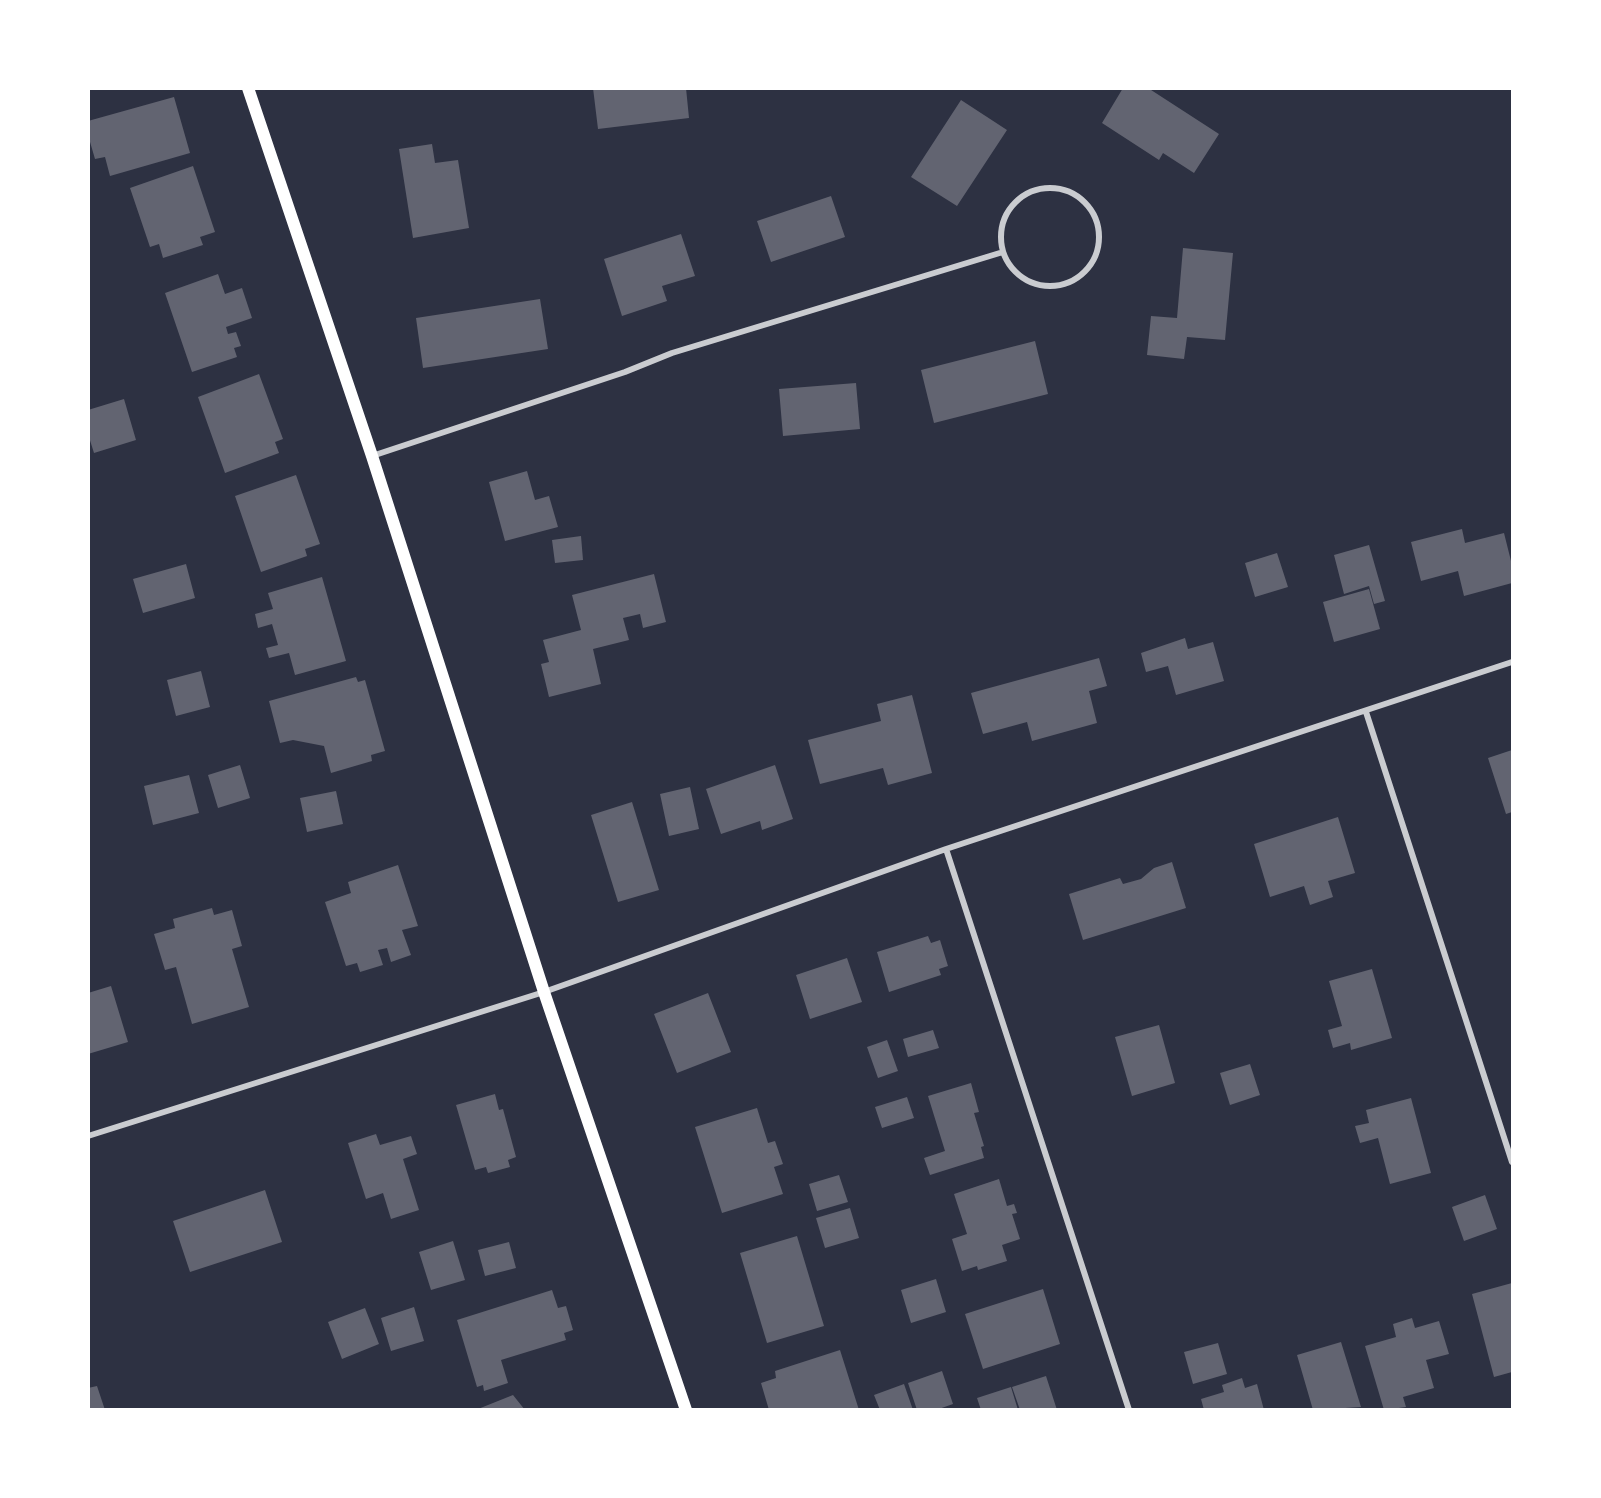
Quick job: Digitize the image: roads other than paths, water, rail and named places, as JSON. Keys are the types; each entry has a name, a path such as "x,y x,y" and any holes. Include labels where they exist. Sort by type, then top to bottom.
{"main road":[{"path":"248,88 372,456 544,992 686,1410"}],"street":[{"path":"1043,188 1060,189 1076,194 1089,206 1097,221 1100,236 1098,252 1091,265 1079,277 1066,284 1050,286 1035,284 1021,277 1010,266 1003,252 1001,235 1004,218 1014,204 1027,194 1043,188"},
{"path":"372,456 625,372 672,353 1003,252"},
{"path":"88,1136 544,992 946,849 1512,662"},
{"path":"1366,712 1512,1162"},
{"path":"946,849 1129,1410"}]}
